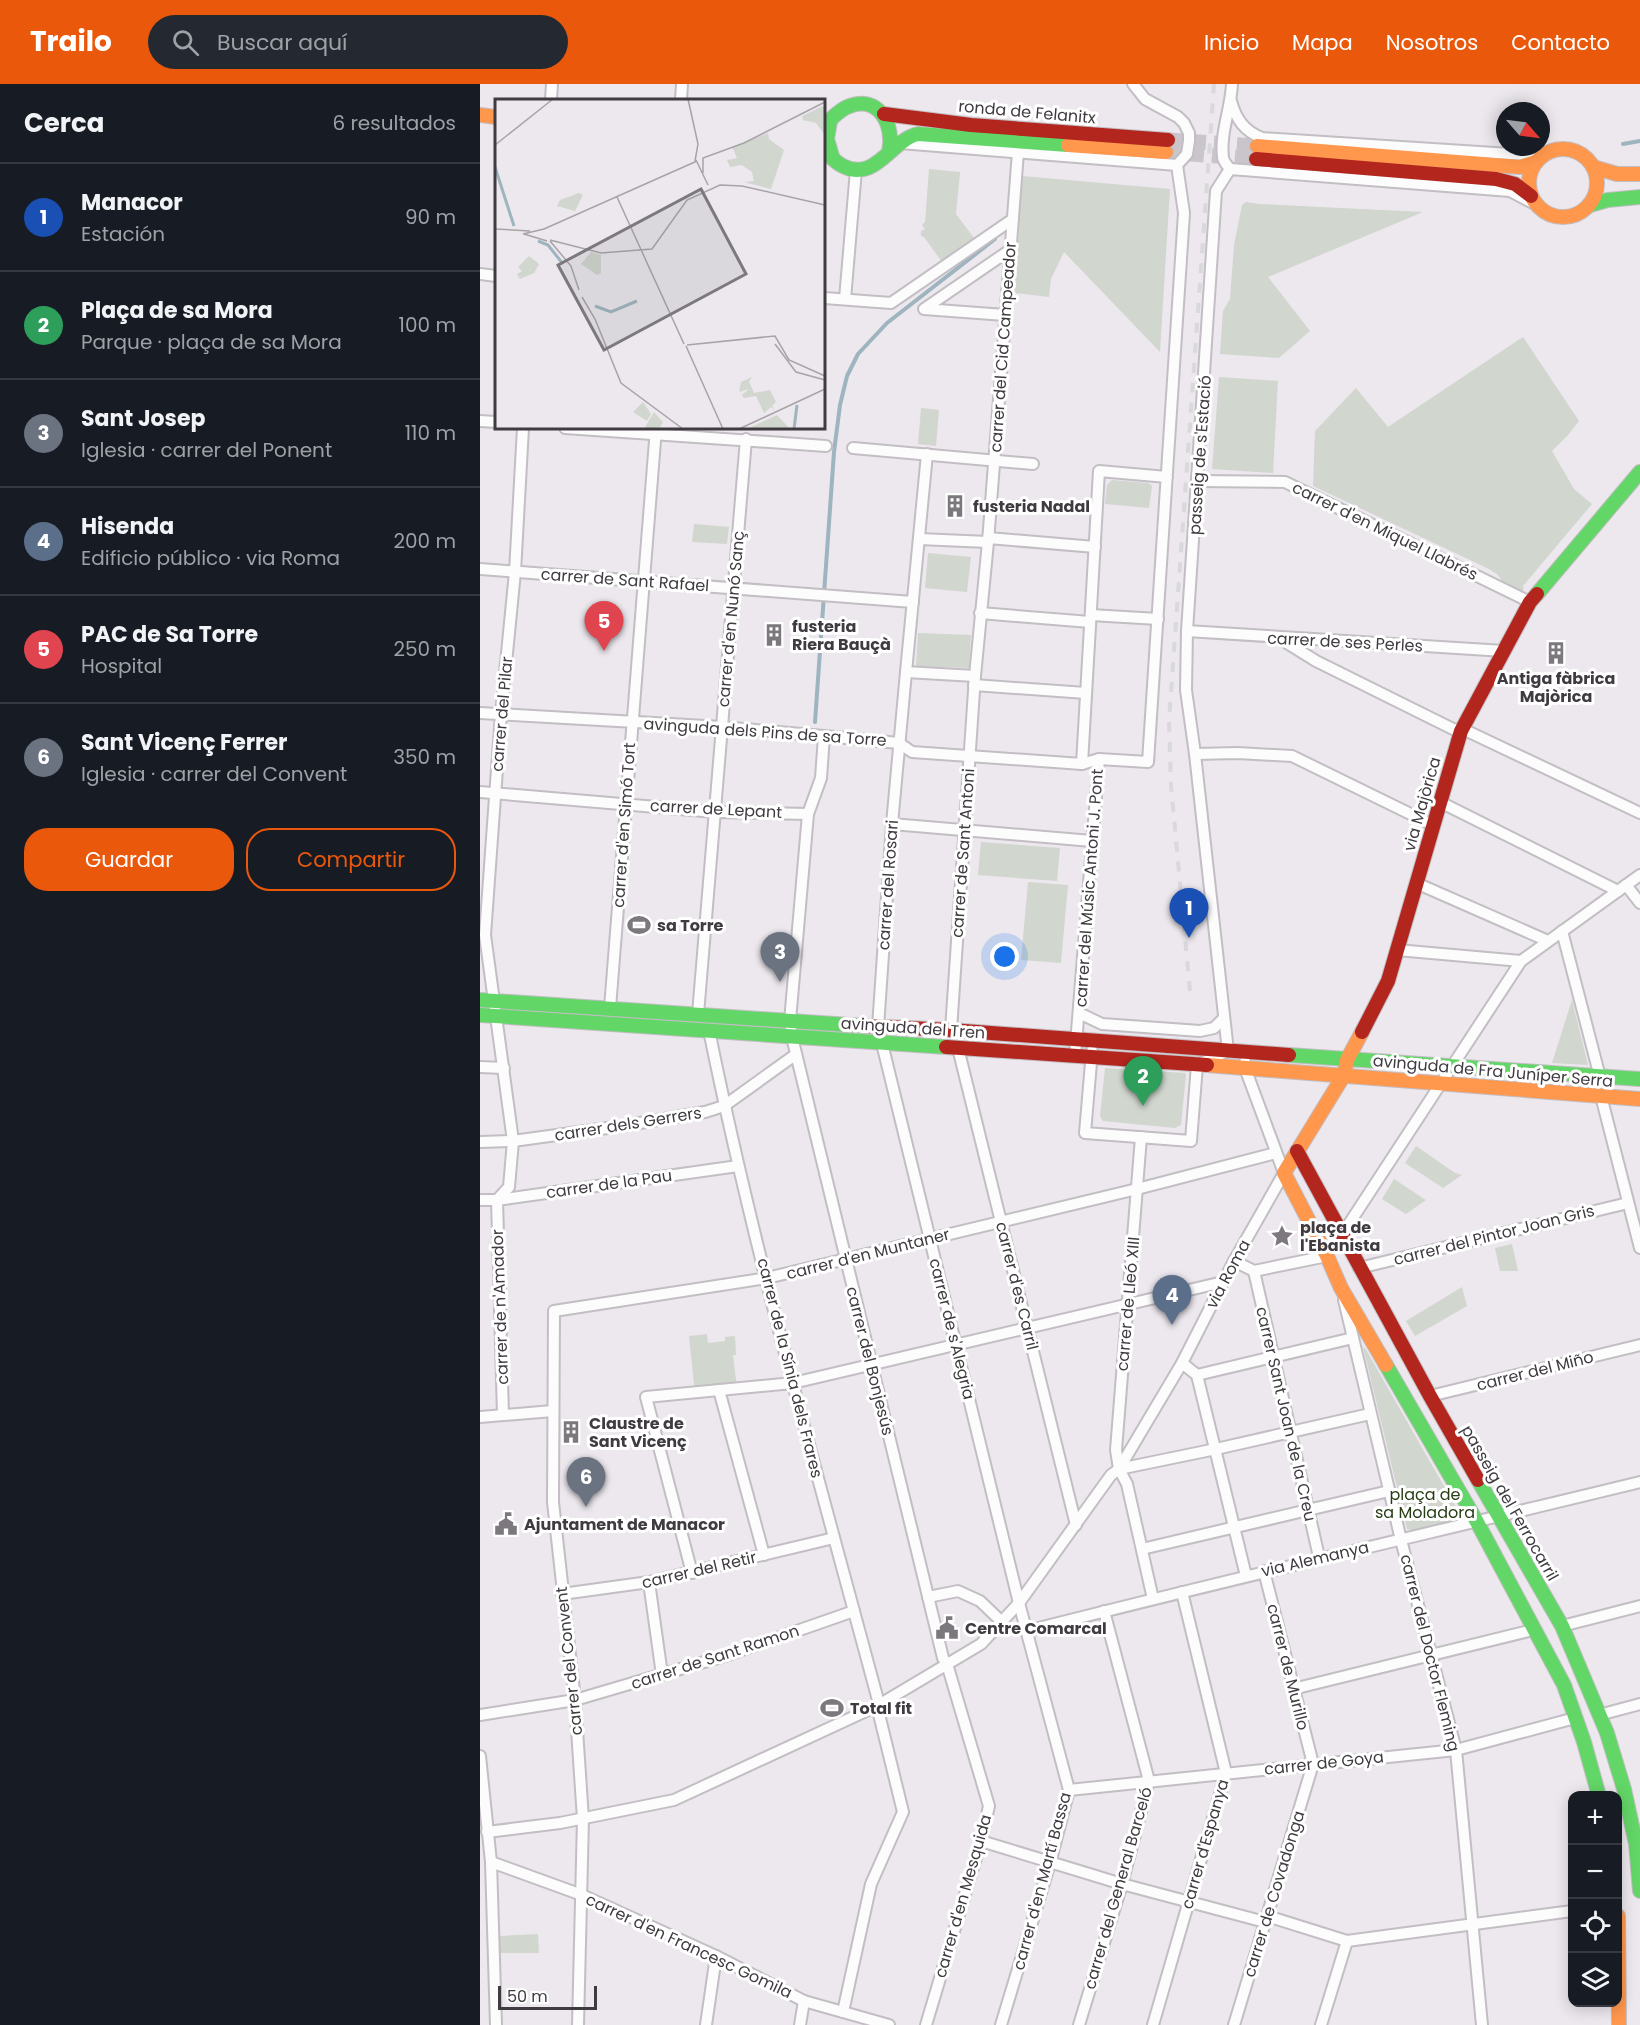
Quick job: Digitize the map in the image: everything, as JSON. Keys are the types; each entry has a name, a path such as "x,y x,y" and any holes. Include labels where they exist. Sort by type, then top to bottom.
{"main road":[{"path":"856,104 867,105 884,114 890,125 894,147 873,168 856,170 844,167 828,154 827,123 842,109 856,104"},
{"name":"ronda de Felanitx","path":"884,114 1167,146 930,134 913,135 894,147"},
{"path":"480,115 495,117"},
{"path":"1590,205 1597,186 1593,167 1576,151 1564,149 1553,150 1540,159 1520,167 1256,152 1511,181 1522,188 1544,212 1562,218 1580,213 1590,205 1608,200 1640,197"},
{"path":"1533,200 1529,178 1540,159"},
{"path":"1593,167 1617,174 1640,174"},
{"name":"via Majòrica","path":"1284,1173 1344,1075 1347,1060 1388,981 1461,731 1530,602 1640,472"},
{"name":"avinguda del Tren","path":"480,1000 951,1030 1197,1065 1344,1075"},
{"name":"avinguda del Tren","path":"480,1015 958,1048 1076,1048"},
{"name":"avinguda de Fra Juníper Serra","path":"1092,1050 1228,1051 1640,1079"},
{"name":"avinguda de Fra Juníper Serra","path":"1344,1075 1640,1099"},
{"name":"passeig del Ferrocarril","path":"1297,1151 1430,1396 1562,1626 1599,1715 1624,1789 1636,1844 1640,1891"},
{"path":"1284,1173 1341,1288 1477,1522 1564,1685 1584,1742 1598,1791"},
{"path":"1618,1953 1619,2025"}],"street":[{"path":"550,99 552,84"},
{"path":"681,99 682,84"},
{"path":"894,147 1018,152 1177,165 1187,154 1189,133 1184,123 1179,117 1145,99 1133,84"},
{"path":"1232,84 1225,125 1223,159 1230,169 1510,190 1533,200"},
{"path":"1231,100 1235,115 1243,127 1253,135 1262,138 1540,159"},
{"name":"carrer del Cid Campeador","path":"980,613 988,540 1018,152"},
{"name":"passeig de s'Estació","path":"1099,759 1148,762 1184,213 1177,165"},
{"name":"passeig de s'Estació","path":"1228,1051 1186,690 1187,631 1216,191 1230,169"},
{"path":"845,299 856,170"},
{"path":"825,298 891,303 1013,219"},
{"path":"1005,315 924,309 1010,250"},
{"path":"480,274 495,276"},
{"path":"480,421 495,422"},
{"name":"carrer del Pilar","path":"497,1200 509,1187 513,1141 485,935 501,714 515,572 523,429"},
{"path":"595,429 655,431 826,446"},
{"name":"carrer d'en Simó Tort","path":"610,1008 655,431"},
{"name":"carrer d'en Nunó Sanç","path":"698,1014 746,439"},
{"path":"853,448 1033,464"},
{"name":"carrer del Rosari","path":"878,1027 892,824 927,454"},
{"name":"carrer del Músic Antoni J. Pont","path":"1076,1048 1099,759 1082,764 1099,471 1167,477"},
{"name":"carrer d'en Miquel Llabrés","path":"1198,481 1285,482 1530,602"},
{"path":"919,539 988,540 1095,547"},
{"name":"carrer de Sant Rafael","path":"480,569 913,602"},
{"path":"980,613 1090,619 1158,619"},
{"name":"carrer de Sant Antoni","path":"951,1030 980,613"},
{"name":"carrer de ses Perles","path":"1187,631 1504,651"},
{"path":"1279,638 1316,661 1453,729 1467,731 1640,813"},
{"path":"906,672 1086,693"},
{"name":"avinguda dels Pins de sa Torre","path":"480,713 722,727 899,743 912,752 1082,764"},
{"name":"carrer del Bonjesús","path":"824,736 821,778 808,814 790,1021 792,1037 943,1658 947,1664"},
{"path":"1195,754 1238,753 1292,756 1433,825"},
{"name":"carrer de Lepant","path":"480,792 715,812 808,814"},
{"path":"1440,802 1622,888 1640,903"},
{"path":"892,824 1092,841"},
{"path":"1343,1233 1521,961 1640,875"},
{"path":"1416,883 1548,941"},
{"path":"1562,931 1600,1077"},
{"path":"1397,950 1521,961"},
{"path":"1079,1014 1102,1024 1200,1031 1214,1028 1223,1019"},
{"name":"carrer de s'Alegria","path":"878,1027 1027,1631"},
{"name":"carrer de la Sínia dels Frares","path":"709,1030 738,1166 854,1611 903,1812 871,1884 843,2012"},
{"name":"carrer d'es Carril","path":"958,1048 1076,1525"},
{"path":"1092,1050 1085,1133 1191,1142 1197,1065 1228,1051"},
{"path":"1245,1052 1245,1068 1284,1173"},
{"name":"carrer dels Gerrers","path":"480,1142 513,1141 705,1112 724,1106 795,1055"},
{"path":"480,1066 504,1068"},
{"path":"1601,1096 1640,1248"},
{"name":"carrer de Lleó XIII","path":"1141,1137 1116,1450 1119,1469 1127,1484 1153,1599"},
{"name":"carrer d'en Muntaner","path":"553,1412 554,1311 767,1278 1137,1189 1275,1153"},
{"name":"carrer de la Pau","path":"480,1200 497,1200 738,1166"},
{"name":"via Roma","path":"488,1832 583,1819 674,1800 878,1705 981,1644 1019,1603 1112,1475 1119,1469 1182,1363 1234,1261 1284,1173"},
{"name":"carrer de n'Amador","path":"497,1200 503,1415"},
{"name":"carrer del Pintor Joan Gris","path":"1359,1268 1628,1203"},
{"path":"1234,1261 1254,1271 1327,1256"},
{"name":"carrer Sant Joan de la Creu","path":"1254,1271 1319,1557"},
{"path":"692,1573 646,1397 793,1383 1223,1282"},
{"name":"carrer del Doctor Fleming","path":"1341,1288 1401,1540 1456,1750 1482,2025"},
{"path":"1197,1375 1353,1338"},
{"name":"carrer del Miño","path":"1430,1396 1640,1345"},
{"path":"1182,1363 1197,1375 1246,1576"},
{"path":"718,1390 764,1555"},
{"path":"480,1418 553,1412"},
{"name":"carrer del Convent","path":"553,1412 553,1502 575,1700 583,1819 578,2025"},
{"path":"1119,1469 1370,1414"},
{"name":"via Alemanya","path":"1027,1631 1319,1557 1401,1540 1640,1482"},
{"path":"1142,1549 1389,1491"},
{"name":"carrer del Retir","path":"562,1594 649,1582 834,1538"},
{"name":"carrer de Murillo","path":"1264,1571 1313,1764"},
{"path":"649,1582 662,1675"},
{"path":"928,1597 958,1592 980,1601 1002,1622"},
{"name":"carrer d'Espanya","path":"1153,2025 1226,1773 1182,1592"},
{"path":"1562,1626 1640,1606"},
{"name":"carrer de Sant Ramon","path":"480,1715 575,1700 729,1655 854,1611"},
{"name":"carrer del General Barceló","path":"1079,2025 1122,1884 1149,1781 1104,1611"},
{"path":"1293,1689 1533,1630"},
{"name":"carrer d'en Martí Bassa","path":"1001,2025 1050,1863 1069,1790 1027,1631"},
{"name":"carrer d'en Mesquida","path":"926,2025 981,1841 989,1806 947,1664"},
{"path":"1599,1715 1640,1704"},
{"name":"carrer de Goya","path":"1069,1790 1456,1750 1575,1718"},
{"path":"480,1756 491,1862 496,2025"},
{"name":"carrer de Covadonga","path":"1234,2025 1313,1764"},
{"path":"981,1841 1189,1903 1266,1919 1347,1941 1568,1911"},
{"name":"carrer d'en Francesc Gomila","path":"491,1862 582,1895 716,1956 804,2001 889,2025"},
{"path":"1321,2025 1347,1941"},
{"path":"706,2025 716,1956"},
{"path":"800,2025 804,2001"}],"green space":[{"path":"929,169 960,172 956,214 974,238 942,262 921,236 921,231 925,229 922,225 925,222"},
{"path":"1022,176 1170,189 1160,352 1064,252 1051,279 1049,297 1015,293"},
{"path":"1246,202 1423,212 1268,277 1310,331 1279,358 1220,354 1223,311 1230,299 1234,245 1242,205"},
{"path":"1523,337 1579,421 1552,451 1574,489 1592,504 1523,586 1522,592 1505,585 1498,575 1489,569 1313,486 1315,431 1356,388 1388,427"},
{"path":"1219,377 1278,381 1273,473 1212,469"},
{"path":"921,408 939,410 936,446 918,444"},
{"path":"1112,480 1148,483 1152,486 1149,508 1105,504 1107,485"},
{"path":"694,524 729,527 727,544 692,542"},
{"path":"928,553 971,557 967,592 925,588"},
{"path":"918,633 971,635 969,668 916,666"},
{"path":"981,842 1060,848 1057,881 978,875"},
{"path":"1028,882 1068,885 1061,963 1021,960"},
{"path":"1572,1000 1588,1065 1552,1063"},
{"path":"1105,1068 1185,1073 1181,1125 1175,1128 1103,1121 1100,1116"},
{"path":"1416,1146 1455,1173 1462,1175 1443,1188 1405,1163"},
{"path":"1394,1179 1426,1200 1406,1214 1382,1199"},
{"path":"1512,1244 1518,1271 1500,1271 1495,1248"},
{"path":"1462,1287 1467,1306 1415,1336 1406,1321"},
{"path":"707,1334 708,1343 725,1341 725,1337 735,1336 736,1355 733,1355 737,1388 695,1393 689,1336"},
{"name":"plaça de sa Moladora","path":"1363,1347 1457,1509 1456,1518 1424,1529 1407,1529"},
{"path":"538,1934 539,1953 500,1953 499,1936"}],"waterway":[{"path":"1623,144 1640,141"},
{"path":"815,722 834,452 840,405 847,376 858,354 887,323 995,239"}],"tunnel":[{"path":"1168,140 1257,146"},
{"path":"1166,152 1256,159"}],"railway":[{"path":"1190,991 1171,786 1169,721 1214,84"}],"traffic: fast":[{"path":"825,124 847,107 868,104 876,108 887,123 889,152"},
{"path":"830,121 827,139 832,156"},
{"path":"825,153 840,165 854,170 874,165 899,144 918,134 1068,145"},
{"path":"1590,205 1608,200 1640,197"},
{"path":"1537,594 1640,472"},
{"path":"480,1000 865,1026"},
{"path":"480,1015 946,1047"},
{"path":"1289,1055 1640,1079"},
{"path":"1386,1365 1477,1522 1564,1685 1584,1742 1598,1791"},
{"path":"1478,1480 1562,1626 1607,1733 1624,1789 1636,1844 1640,1891"}],"traffic: slow":[{"path":"480,115 495,117"},
{"path":"1068,145 1166,152"},
{"path":"1257,146 1520,167 1536,162"},
{"path":"1556,149 1570,149 1582,154 1592,164 1597,183 1592,202 1582,212 1570,217 1556,217 1544,212 1534,202 1529,190 1529,176 1534,164 1544,154 1556,149"},
{"path":"1593,167 1617,174 1640,174"},
{"path":"1362,1032 1347,1060 1344,1075 1284,1173 1341,1288 1386,1365"},
{"path":"1207,1065 1640,1099"},
{"path":"1618,1953 1619,2025"}],"traffic: jam":[{"path":"884,114 971,125 1168,140"},
{"path":"1256,159 1496,179 1515,184 1531,196"},
{"path":"1362,1032 1388,981 1461,731 1530,602 1537,594"},
{"path":"865,1026 951,1030 1289,1055"},
{"path":"946,1047 1207,1065"},
{"path":"1297,1151 1478,1480"}],"place":[{"name":"fusteria Nadal","path":"955,506"},
{"name":"fusteria Riera Bauçà","path":"774,635"},
{"name":"PAC de Sa Torre","path":"604,651"},
{"name":"Antiga fàbrica Majòrica","path":"1556,653"},
{"name":"sa Torre","path":"639,925"},
{"name":"Manacor","path":"1189,938"},
{"name":"Sant Josep","path":"780,982"},
{"name":"Plaça de sa Mora","path":"1143,1106"},
{"name":"plaça de l'Ebanista","path":"1282,1236"},
{"name":"Hisenda","path":"1172,1325"},
{"name":"Claustre de Sant Vicenç","path":"571,1432"},
{"name":"Sant Vicenç Ferrer","path":"586,1507"},
{"name":"Ajuntament de Manacor","path":"506,1524"},
{"name":"Centre Comarcal","path":"947,1628"},
{"name":"Total fit","path":"832,1708"}]}
